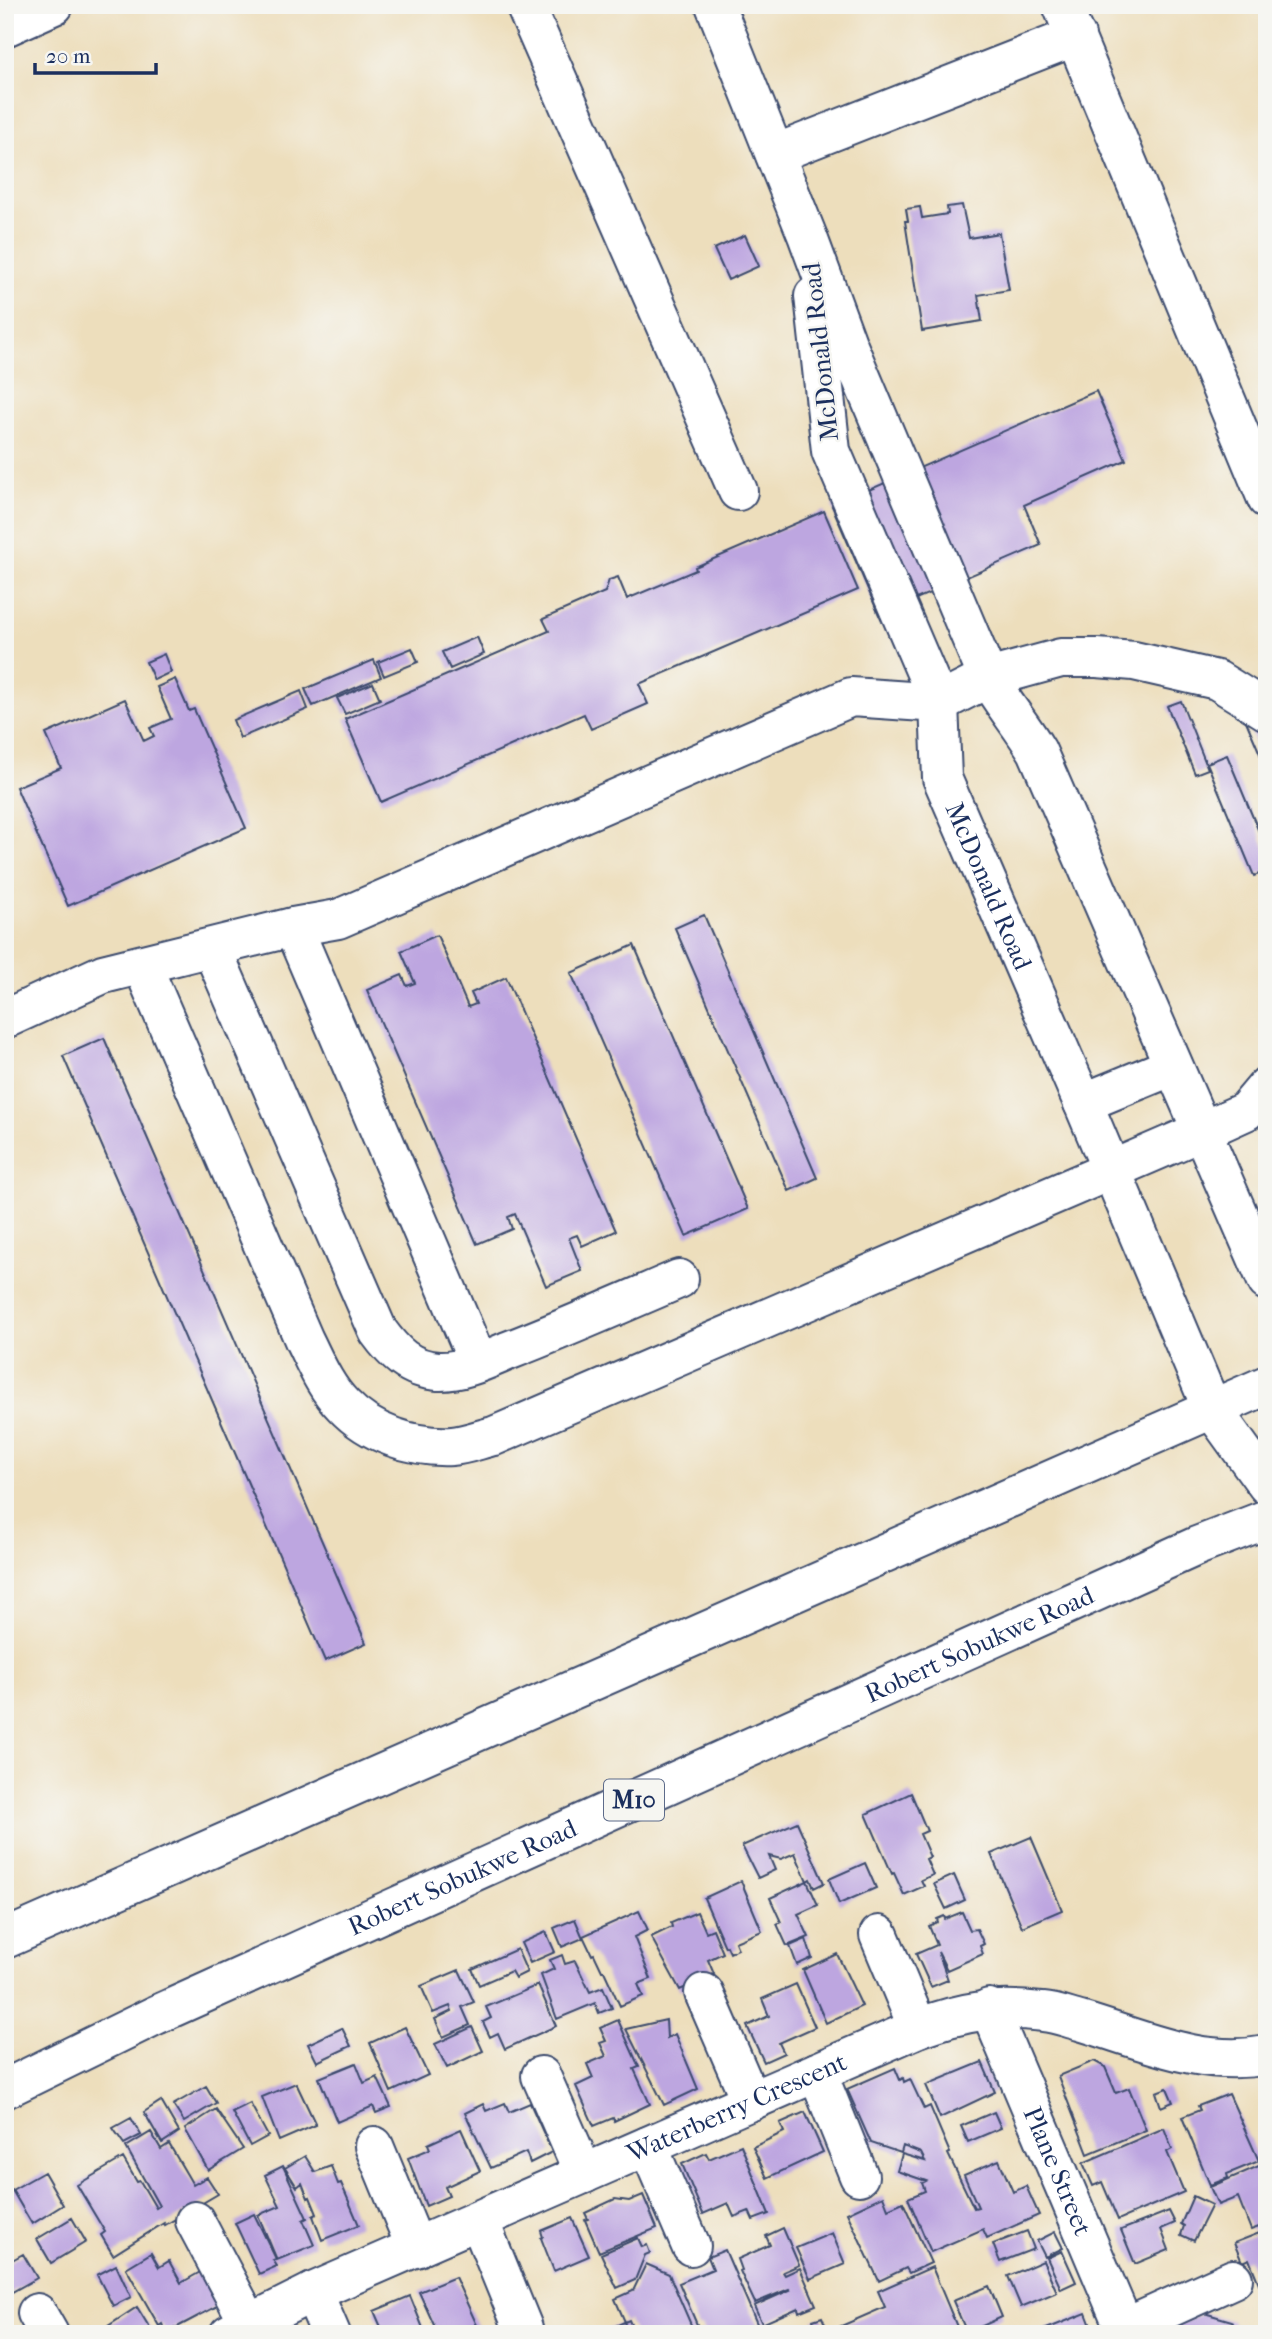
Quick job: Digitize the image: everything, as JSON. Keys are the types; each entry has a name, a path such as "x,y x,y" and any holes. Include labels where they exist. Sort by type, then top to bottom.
{"main road":[{"path":"5,27 54,5"},
{"path":"525,5 738,491"},
{"path":"715,5 807,235"},
{"path":"775,154 1069,21 1267,499"},
{"name":"McDonald Road","path":"807,235 848,346 988,678 1037,751 1267,1281"},
{"name":"McDonald Road","path":"807,235 831,451 939,703 942,778 1212,1409 1267,1485"},
{"path":"5,1018 103,974 293,927 338,919 851,697 939,703 988,678 1061,658 1134,661 1217,680 1267,711"},
{"path":"293,927 478,1362"},
{"path":"212,948 378,1331 396,1354 414,1366 439,1371 463,1368 679,1279"},
{"path":"142,965 304,1340 325,1381 343,1406 363,1422 391,1437 420,1446 454,1446 494,1436 1202,1131 1256,1098"},
{"path":"1083,1103 1173,1066"},
{"path":"5,1939 1267,1385"},
{"name":"Robert Sobukwe Road","path":"5,2089 156,2015 1197,1546 1267,1518"},
{"path":"879,1935 918,2028"},
{"path":"704,1993 751,2101"},
{"name":"Waterberry Crescent","path":"239,2328 313,2292 946,2018 989,2008 1046,2012 1180,2053 1209,2058 1246,2059 1267,2054"},
{"name":"Plane Street","path":"989,2008 1126,2331"},
{"path":"817,2072 859,2176"},
{"path":"541,2076 584,2174"},
{"path":"374,2146 415,2248"},
{"path":"648,2146 691,2246"},
{"path":"479,2220 523,2328"},
{"path":"195,2221 239,2328"},
{"path":"1126,2331 1233,2279"},
{"path":"313,2292 331,2334"}],"building":[{"path":"962,205 969,238 999,233 1009,290 978,295 982,321 922,331 905,221 908,221 906,209 920,207 922,218 948,214 947,207"},
{"path":"745,235 759,266 728,280 714,249"},
{"path":"1096,391 1126,460 1024,505 1041,545 879,615 832,506"},
{"path":"824,511 858,590 639,684 648,704 591,729 584,714 381,802 345,719 549,631 543,619 605,592 609,580 618,577 627,599"},
{"path":"477,637 484,654 450,669 442,652"},
{"path":"412,648 418,662 384,676 378,662"},
{"path":"164,654 171,672 154,680 146,662"},
{"path":"374,660 381,677 313,706 305,689"},
{"path":"175,679 189,711 194,709 246,828 68,906 16,787 61,768 46,734 125,699 144,741 154,736 150,728 171,719 157,687"},
{"path":"373,683 380,699 345,714 337,698"},
{"path":"301,691 308,709 240,738 233,720"},
{"path":"1181,701 1208,769 1195,774 1167,706"},
{"path":"1267,713 1267,770 1246,721"},
{"path":"1227,755 1267,851 1267,871 1254,876 1207,763"},
{"path":"704,915 817,1178 789,1191 675,928"},
{"path":"437,935 468,1007 476,1004 471,993 506,977 616,1231 582,1246 577,1235 569,1238 582,1271 546,1286 515,1214 508,1217 512,1229 477,1244 367,990 402,975 407,986 415,983 401,951"},
{"path":"634,945 748,1209 686,1236 571,973"},
{"path":"104,1038 366,1643 325,1661 63,1056"},
{"path":"911,1793 927,1831 920,1834 930,1857 926,1859 933,1875 921,1880 924,1886 904,1895 866,1814"},
{"path":"797,1822 824,1883 814,1888 810,1879 807,1881 795,1853 781,1859 769,1856 775,1870 758,1878 742,1846"},
{"path":"1031,1837 1062,1910 1022,1927 991,1854"},
{"path":"865,1863 876,1888 839,1904 829,1879"},
{"path":"954,1875 965,1900 946,1909 934,1884"},
{"path":"741,1881 762,1931 735,1942 738,1949 730,1953 704,1898"},
{"path":"807,1881 818,1905 798,1914 809,1937 787,1946 777,1924 781,1922 770,1898"},
{"path":"639,1911 648,1930 634,1937 651,1979 638,1984 643,1996 620,2006 604,1971 583,1936"},
{"path":"697,1912 706,1932 713,1929 723,1953 708,1960 714,1974 680,1990 651,1937 672,1927 671,1923"},
{"path":"962,1912 970,1930 977,1929 984,1944 980,1946 983,1954 947,1970 938,1952 948,1980 931,1987 916,1954 937,1945 929,1926 944,1916 945,1919"},
{"path":"575,1919 583,1938 562,1947 554,1928"},
{"path":"546,1932 555,1952 530,1963 521,1943"},
{"path":"806,1939 812,1958 797,1965 790,1946"},
{"path":"517,1949 527,1972 515,1978 511,1971 479,1985 472,1969"},
{"path":"837,1954 862,2006 826,2023 803,1970"},
{"path":"562,1955 565,1964 575,1961 590,1992 603,1987 612,2008 599,2013 595,2003 557,2019 541,1975 554,1969 550,1960"},
{"path":"459,1970 474,2002 462,2007 470,2025 443,2037 435,2019 452,2011 450,2006 433,2013 421,1986"},
{"path":"796,1984 815,2027 779,2043 784,2053 764,2062 747,2026 769,2016 762,1999"},
{"path":"538,1985 556,2026 505,2049 498,2033 490,2037 483,2022 491,2018 486,2007"},
{"path":"618,2020 639,2067 634,2069 650,2104 614,2121 613,2118 594,2126 576,2086 593,2078 587,2064 606,2056 600,2043 606,2041 600,2028"},
{"path":"666,2020 667,2038 675,2034 698,2089 664,2105 626,2029"},
{"path":"405,2027 428,2075 391,2092 370,2043"},
{"path":"472,2027 483,2051 447,2068 435,2044"},
{"path":"342,2028 351,2046 317,2062 308,2044"},
{"path":"1094,2061 1105,2067 1116,2093 1129,2088 1146,2130 1088,2154 1058,2076"},
{"path":"982,2062 995,2092 940,2118 926,2085"},
{"path":"356,2063 364,2083 377,2077 391,2107 376,2113 373,2106 337,2122 319,2078"},
{"path":"895,2068 900,2080 903,2078 904,2082 910,2079 924,2109 930,2106 950,2153 948,2154 974,2208 978,2207 964,2175 999,2160 1013,2192 1026,2186 1039,2215 987,2238 983,2229 931,2252 908,2198 925,2191 922,2183 926,2181 897,2171 902,2154 925,2161 921,2153 903,2146 901,2153 871,2143 847,2089"},
{"path":"296,2083 316,2125 279,2141 262,2097"},
{"path":"206,2086 216,2103 184,2122 173,2105"},
{"path":"1167,2088 1173,2102 1161,2107 1156,2092"},
{"path":"1229,2094 1259,2161 1227,2174 1228,2178 1210,2185 1182,2117 1200,2110 1198,2106"},
{"path":"161,2101 179,2132 162,2143 144,2112"},
{"path":"250,2103 268,2136 250,2146 232,2112"},
{"path":"505,2103 509,2112 530,2103 552,2152 530,2163 526,2152 491,2168 465,2113 483,2104 486,2111"},
{"path":"216,2109 243,2149 208,2170 185,2129"},
{"path":"805,2112 823,2152 767,2178 753,2147 784,2132 780,2123"},
{"path":"994,2112 1001,2128 968,2142 961,2126"},
{"path":"131,2118 141,2135 124,2144 113,2128"},
{"path":"1164,2128 1172,2149 1167,2152 1184,2192 1118,2220 1102,2182 1093,2186 1083,2163"},
{"path":"461,2129 480,2171 445,2187 449,2196 426,2206 408,2158 430,2149 428,2144"},
{"path":"151,2132 161,2149 169,2144 193,2185 207,2177 218,2194 113,2255 101,2235 105,2232 77,2185 123,2158 156,2208 159,2206 126,2147"},
{"path":"741,2145 769,2214 753,2220 749,2211 734,2217 728,2203 703,2214 682,2164 706,2153 709,2159"},
{"path":"305,2156 315,2172 331,2166 359,2225 322,2240 313,2216 317,2214 310,2197 308,2198 302,2183 297,2187 285,2168"},
{"path":"1261,2165 1267,2179 1267,2224 1251,2230 1238,2197 1218,2205 1210,2187"},
{"path":"283,2166 307,2218 303,2220 314,2245 277,2260 258,2215 280,2206 265,2175"},
{"path":"44,2172 63,2205 32,2224 12,2190"},
{"path":"643,2195 657,2228 599,2252 585,2220 588,2219 585,2213 615,2199 629,2201"},
{"path":"883,2196 888,2209 903,2202 931,2263 909,2273 906,2268 879,2281 847,2213"},
{"path":"1193,2196 1212,2205 1194,2241 1181,2235 1184,2226 1181,2224"},
{"path":"1169,2211 1175,2223 1161,2229 1169,2250 1135,2264 1121,2230"},
{"path":"254,2214 277,2266 259,2274 235,2223"},
{"path":"72,2218 86,2242 51,2263 37,2239"},
{"path":"572,2218 589,2256 554,2271 541,2238 541,2231"},
{"path":"783,2228 799,2265 783,2272 785,2275 800,2268 816,2305 799,2312 798,2308 762,2324 754,2306 790,2290 755,2303 740,2271 742,2270 738,2259 770,2245 766,2236"},
{"path":"1267,2230 1267,2289 1262,2291 1249,2259 1242,2262 1234,2243"},
{"path":"1027,2231 1034,2249 1000,2262 993,2244"},
{"path":"1055,2232 1063,2248 1045,2257 1037,2241"},
{"path":"832,2233 845,2264 810,2279 796,2248"},
{"path":"638,2238 642,2247 647,2245 650,2253 645,2255 635,2280 617,2288 601,2254"},
{"path":"725,2250 758,2326 740,2334 705,2334 701,2326 698,2327 679,2283 713,2269 708,2257"},
{"path":"1062,2251 1076,2282 1061,2289 1047,2258"},
{"path":"151,2253 159,2267 169,2261 181,2283 202,2271 221,2304 166,2333 162,2324 159,2326 126,2268"},
{"path":"23,2254 37,2278 5,2296 5,2264"},
{"path":"1043,2261 1057,2292 1021,2307 1008,2276"},
{"path":"646,2264 669,2274 695,2334 635,2334 629,2320 625,2322 615,2299 633,2291"},
{"path":"116,2265 131,2297 113,2306 97,2275"},
{"path":"932,2267 960,2334 834,2334 832,2330 885,2307 878,2291"},
{"path":"455,2277 481,2334 438,2334 419,2292"},
{"path":"989,2286 1002,2317 967,2333 953,2301"},
{"path":"410,2296 423,2328 411,2334 384,2334 374,2311"},
{"path":"137,2307 151,2330 148,2334 96,2334"},
{"path":"1086,2313 1093,2331 1086,2334 1034,2334"},
{"path":"1204,2313 1232,2321 1238,2334 1166,2334 1165,2331"},
{"path":"822,2317 829,2334 786,2334 814,2323 813,2320"},
{"path":"624,2322 629,2334 598,2334"}]}
